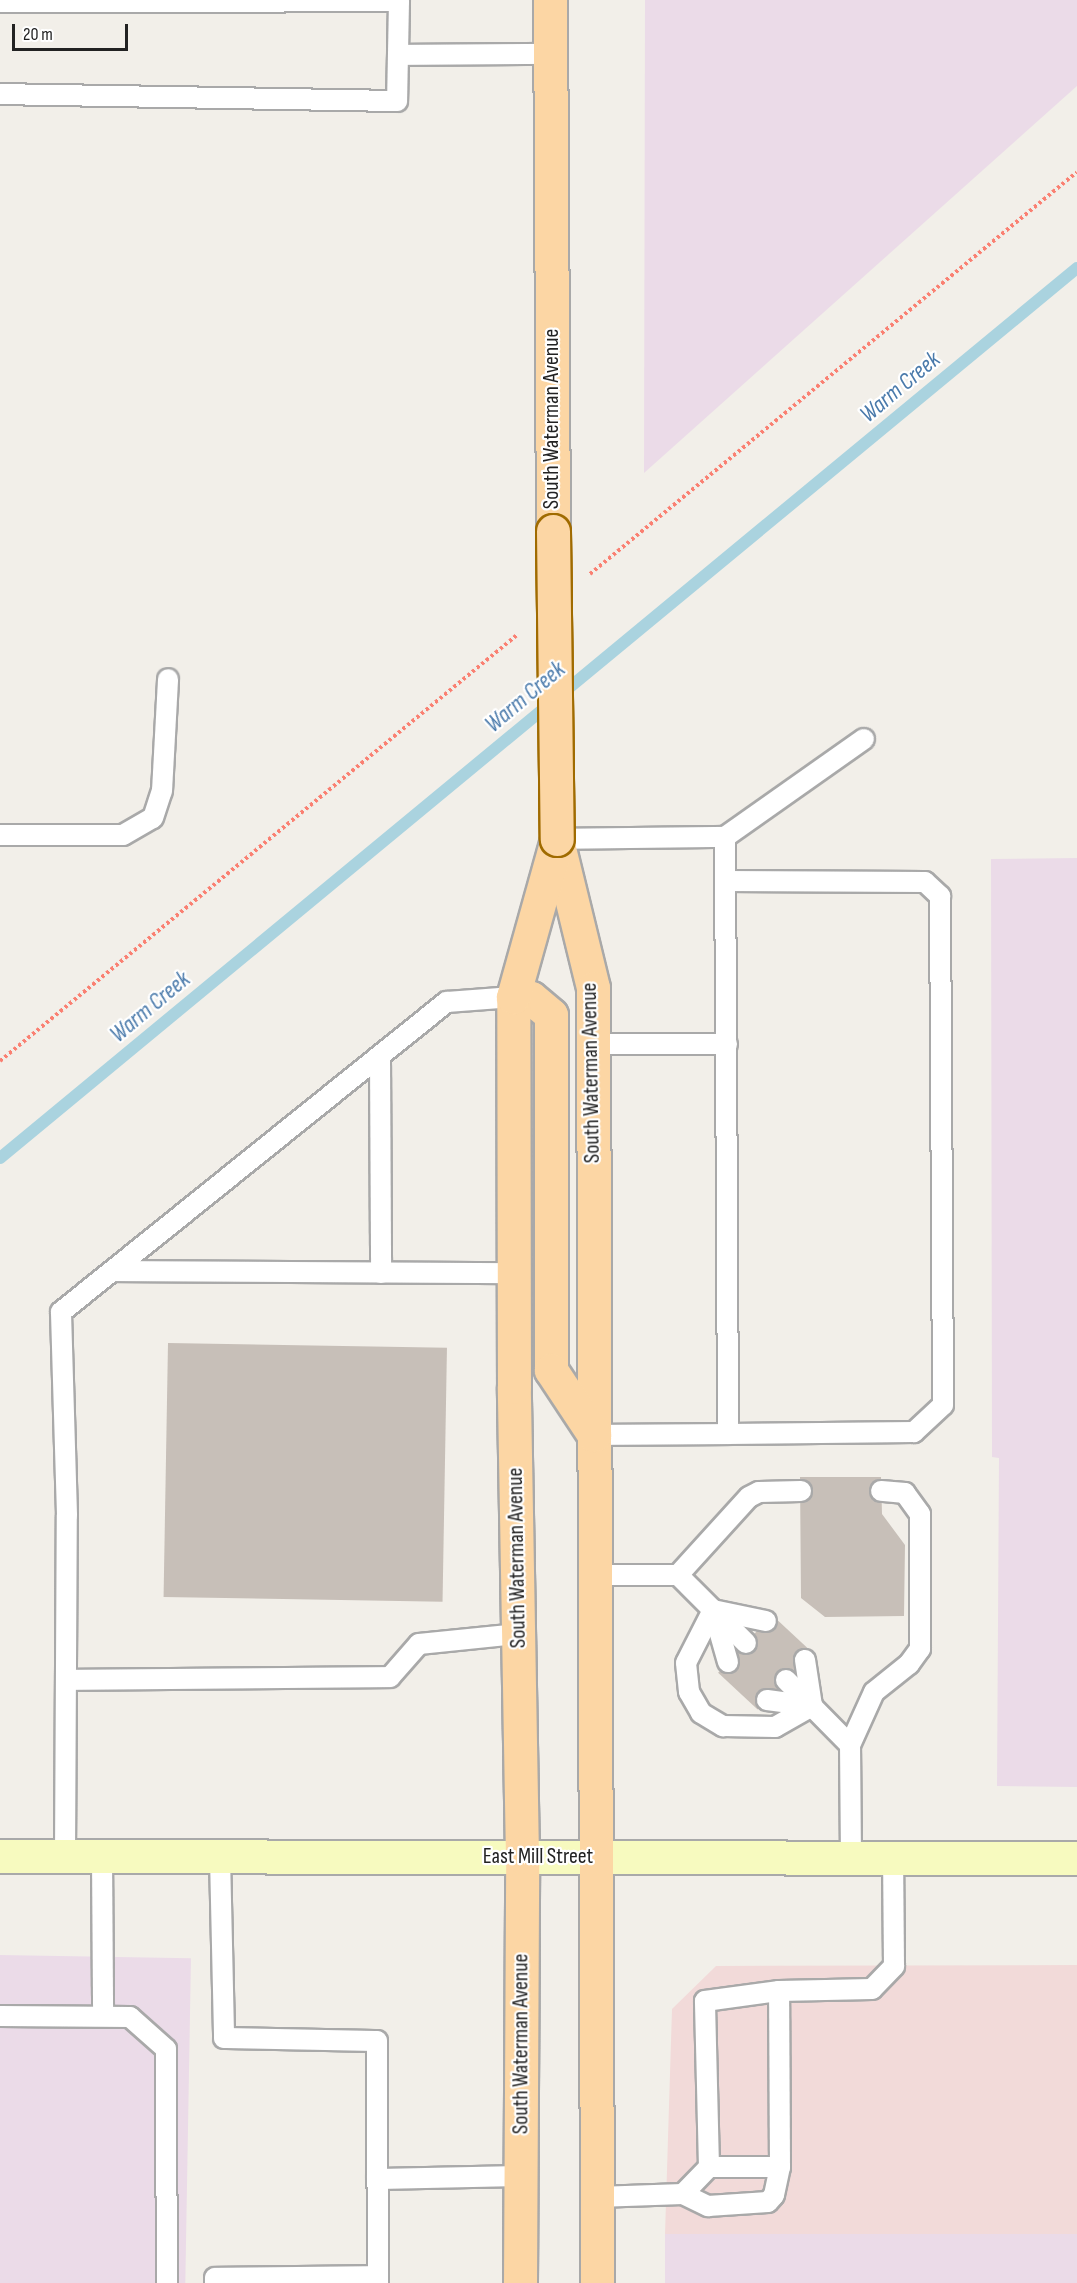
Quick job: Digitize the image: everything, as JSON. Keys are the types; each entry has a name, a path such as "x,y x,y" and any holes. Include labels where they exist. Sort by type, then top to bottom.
{"main road":[{"name":"South Waterman Avenue","path":"550,0 557,838 592,988 597,2283"},
{"name":"South Waterman Avenue","path":"520,2283 522,1857 513,1274 513,997 557,838"},
{"path":"513,997 531,998 551,1015 551,1370 594,1435"},
{"name":"East Mill Street","path":"0,1856 1077,1858"}],"lane":[{"path":"0,2 399,1 397,101 0,94"},
{"path":"398,55 550,54"},
{"path":"0,836 123,835 153,818 162,791 168,679"},
{"path":"557,838 726,837 864,739"},
{"path":"726,837 728,1434"},
{"path":"594,1435 914,1432 943,1405 940,896 925,882 726,881"},
{"path":"65,1856 67,1515 61,1312 380,1059 447,1002 513,997"},
{"path":"593,1044 727,1044"},
{"path":"380,1059 381,1273"},
{"path":"114,1271 513,1274"},
{"path":"678,1575 749,1497 759,1492 801,1491"},
{"path":"851,1858 850,1745 874,1692 909,1664 920,1649 920,1514 904,1493 881,1491"},
{"path":"595,1575 678,1575 746,1643"},
{"path":"713,1610 766,1621"},
{"path":"713,1610 728,1662"},
{"path":"713,1610 686,1663 689,1692 701,1713 723,1726 775,1727 812,1706"},
{"path":"66,1680 390,1677 419,1644 518,1634"},
{"path":"805,1660 812,1706"},
{"path":"786,1680 850,1745"},
{"path":"767,1700 812,1706"},
{"path":"102,1856 103,2016"},
{"path":"215,2283 215,2278 378,2280 377,2041 224,2038 220,1857"},
{"path":"683,2194 709,2167 705,2001 779,1991 872,1989 894,1965 893,1858"},
{"path":"597,2197 683,2194 708,2206 768,2202 774,2195 780,2167 779,1991"},
{"path":"0,2016 130,2017 166,2049 167,2283"},
{"path":"709,2167 780,2167"},
{"path":"377,2180 521,2176"}],"shaded area":[{"path":"645,0 1077,0 1077,86 644,473"},
{"path":"1077,858 1077,1787 997,1786 999,1458 992,1457 991,859"},
{"path":"0,1955 191,1958 185,2283 0,2283"},
{"path":"1077,1965 1077,2234 665,2235 672,2009 716,1966"},
{"path":"665,2234 1077,2234 1077,2283 665,2283"}],"building":[{"path":"168,1343 447,1348 443,1602 164,1597"},
{"path":"800,1477 881,1477 882,1514 905,1545 904,1616 825,1617 801,1598"},
{"path":"772,1615 811,1652 758,1710 718,1673"}],"waterway":[{"name":"Warm Creek","path":"0,1158 1077,268"}]}
